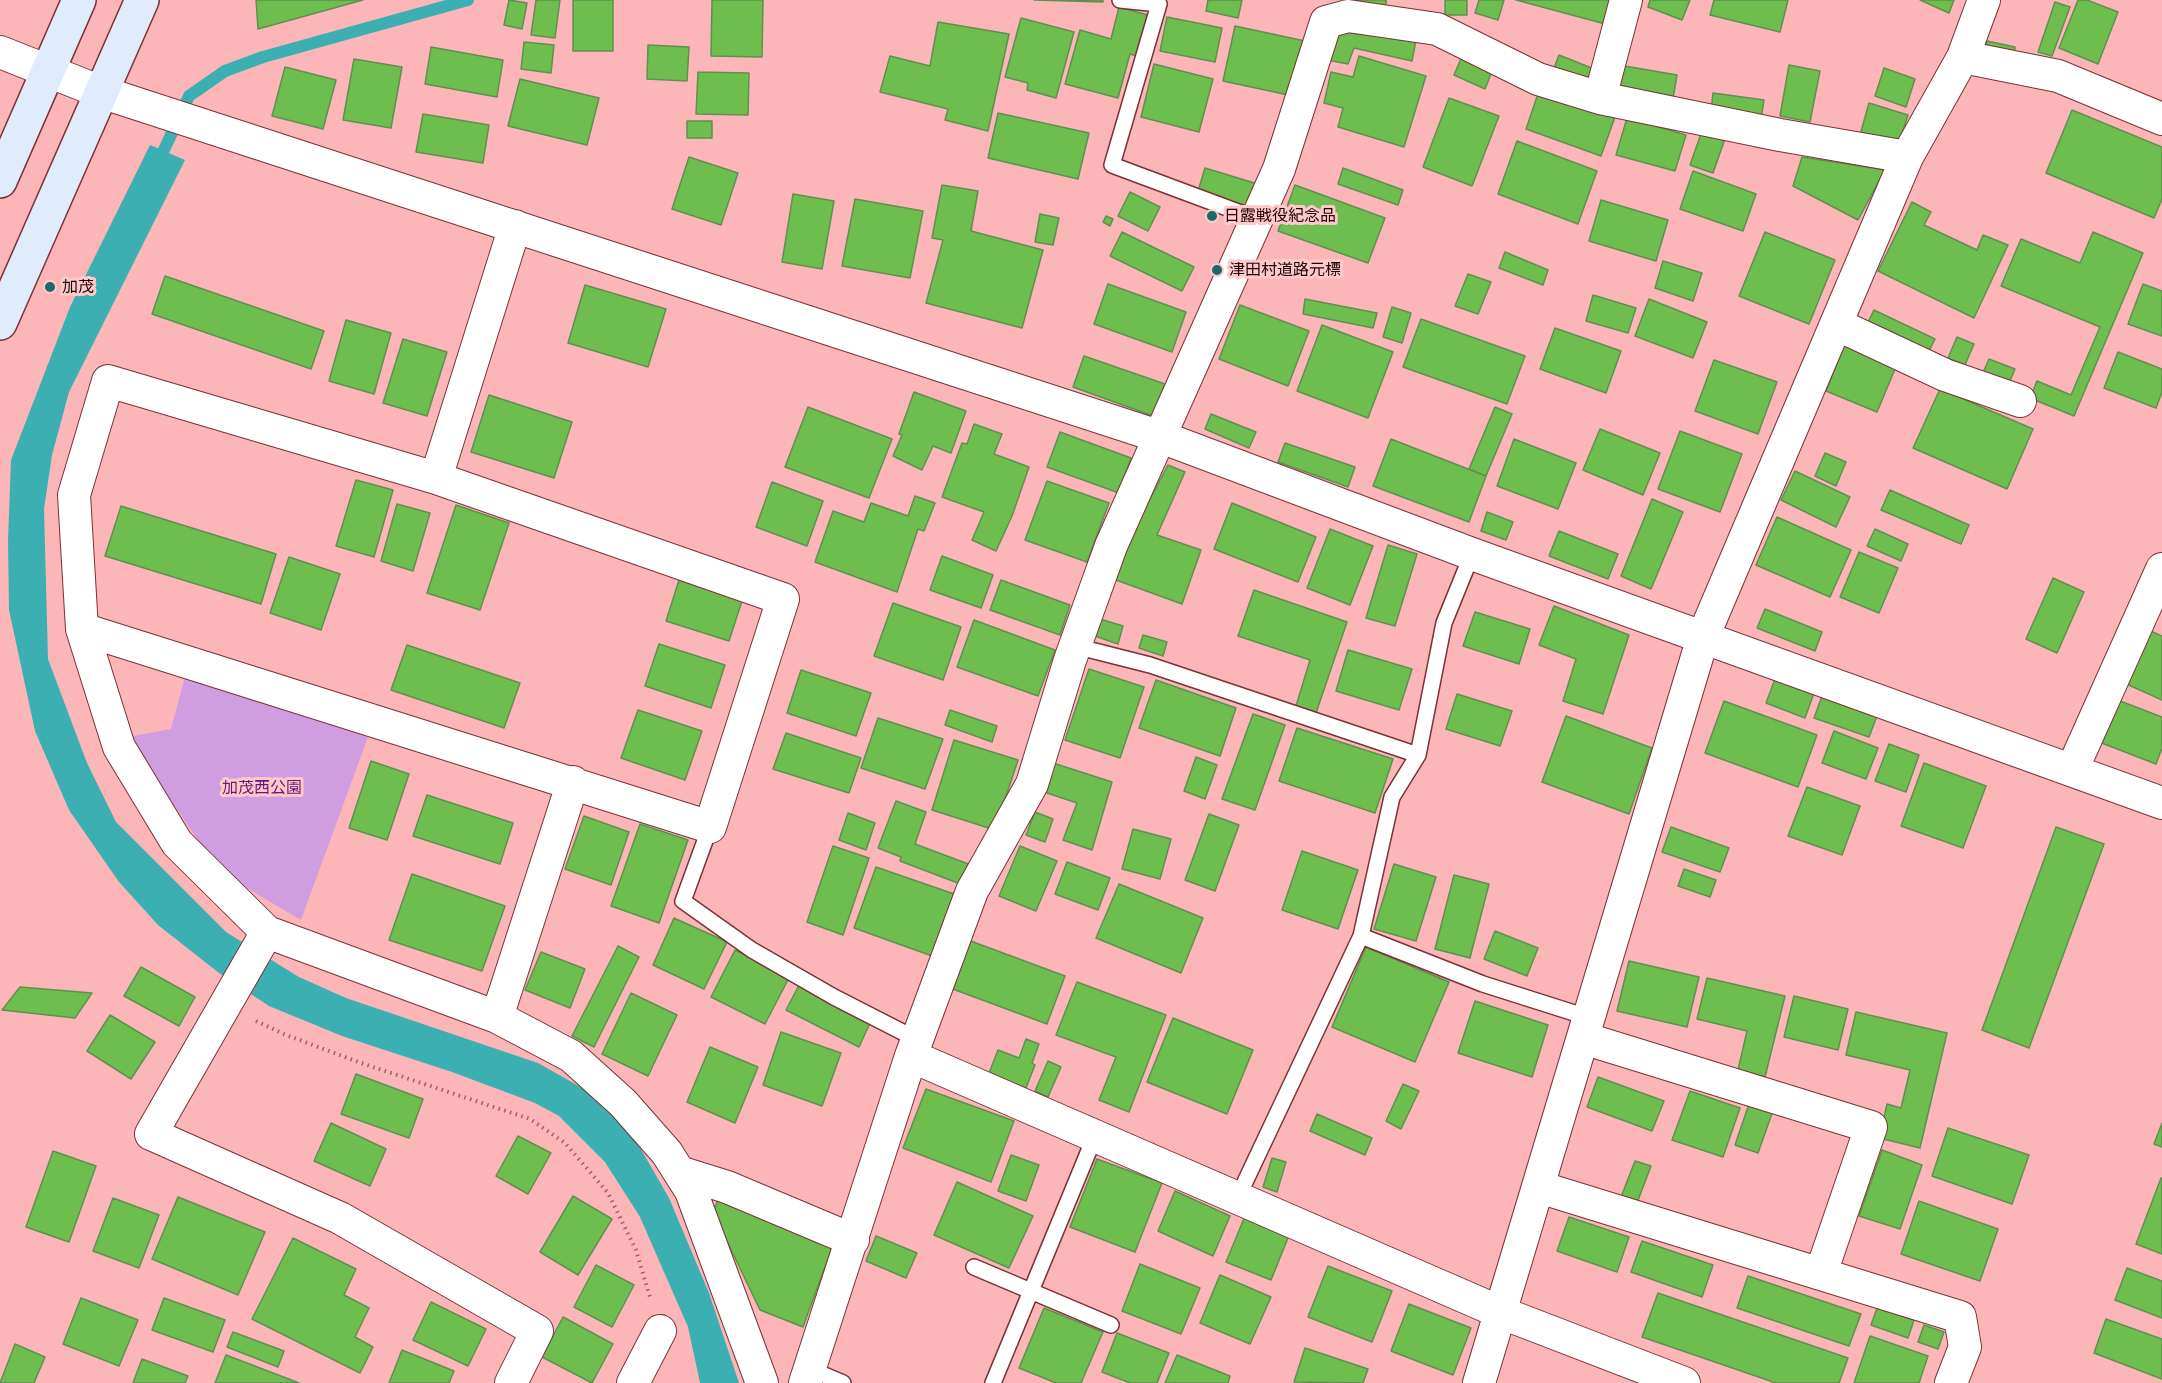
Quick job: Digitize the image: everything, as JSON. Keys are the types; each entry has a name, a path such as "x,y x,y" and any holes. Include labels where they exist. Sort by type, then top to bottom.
{"street":[{"path":"0,181 79,0"},
{"path":"0,323 142,0"},
{"path":"1600,98 1626,0"},
{"path":"1479,1383 1502,1313 1703,637 1907,157 1963,57 1984,0"},
{"path":"808,1376 915,1048 972,891 1032,784 1075,646 1111,546 1279,169 1322,11 1437,29 1538,79 1600,98 1780,135 1907,157"},
{"path":"0,52 101,92 1161,437 1472,554 2161,801"},
{"path":"1963,57 2058,76 2162,119"},
{"path":"436,478 515,226"},
{"path":"1836,324 1945,375 2020,401"},
{"path":"82,629 710,827 783,599 436,478 108,381 74,495 82,629 119,747 177,843 267,932 497,1017 571,1056 623,1103 667,1154 691,1191 762,1383"},
{"path":"2072,770 2162,569"},
{"path":"497,1017 573,782"},
{"path":"267,932 223,1005 151,1134 339,1218 537,1330 511,1383"},
{"path":"1587,1028 1871,1127 1821,1273"},
{"path":"915,1048 1095,1136 1502,1313 1684,1383"},
{"path":"679,1172 726,1187 853,1240"},
{"path":"1539,1187 1960,1317 1965,1347 1951,1383"},
{"path":"633,1383 660,1331"}],"lane":[{"path":"1120,0 1159,4 1112,165 1257,219"},
{"path":"1238,1198 1361,936 1392,797 1418,756 1444,623 1472,554"},
{"path":"1075,646 1150,665 1418,756"},
{"path":"710,827 683,901 752,950 834,997 915,1048"},
{"path":"1361,936 1587,1028"},
{"path":"993,1383 1095,1136"},
{"path":"974,1267 1111,1325"},
{"path":"808,1376 843,1383"}],"path":[{"path":"223,1005 286,1035 530,1119 565,1143 608,1193 636,1250 660,1331"}],"green space":[{"name":"加茂西公園","path":"185,677 368,737 301,920 245,887 199,842 128,737 171,729"}],"water":[{"path":"150,145 185,160 69,392 52,455 44,509 48,659 87,763 116,822 226,932 299,977 346,998 538,1063 593,1094 635,1139 669,1198 709,1293 739,1383 700,1383 688,1327 640,1217 605,1162 559,1116 535,1103 452,1072 342,1036 269,1006 219,973 158,925 119,882 69,810 35,731 9,610 8,541 11,460 70,307"}],"building":[{"path":"256,0 363,0 258,29"},
{"path":"509,0 527,3 522,29 504,25"},
{"path":"536,0 560,0 555,38 531,35"},
{"path":"573,0 613,0 613,51 573,51"},
{"path":"712,0 763,0 762,57 711,56"},
{"path":"1034,0 1103,0 1103,2"},
{"path":"1208,0 1242,0 1238,18 1206,11"},
{"path":"1352,0 1386,0 1386,7 1352,3"},
{"path":"1445,0 1467,0 1467,15 1445,15"},
{"path":"1479,0 1504,0 1498,20 1475,13"},
{"path":"1516,0 1616,0 1609,25"},
{"path":"1650,0 1690,0 1682,20 1648,7"},
{"path":"1714,0 1788,0 1780,32 1710,15"},
{"path":"1920,0 1954,0 1949,13"},
{"path":"2078,0 2087,0 2118,12 2098,64 2059,48"},
{"path":"2055,2 2070,7 2052,56 2038,52"},
{"path":"1119,7 1148,15 1137,56 1130,54 1118,98 1065,84 1080,30 1111,39"},
{"path":"1167,17 1222,28 1215,62 1160,51"},
{"path":"1021,18 1074,32 1056,98 1027,90 1028,83 1005,77"},
{"path":"938,22 1009,34 988,131 945,120 948,109 880,92 890,56 930,66"},
{"path":"1235,26 1305,41 1293,96 1223,81"},
{"path":"1358,26 1416,40 1412,61 1354,48 1348,64 1327,60 1339,29 1356,34"},
{"path":"1987,41 2015,47 2014,57 1985,51"},
{"path":"524,42 554,45 551,73 521,69"},
{"path":"648,45 689,47 687,81 647,79"},
{"path":"431,47 503,60 497,97 425,84"},
{"path":"1559,55 1599,71 1592,86 1553,71"},
{"path":"1359,56 1426,76 1404,147 1338,127 1343,108 1324,103 1331,72 1353,77"},
{"path":"1462,56 1493,69 1485,89 1454,75"},
{"path":"354,59 402,67 391,128 343,120"},
{"path":"1154,64 1213,79 1199,132 1141,117"},
{"path":"1619,65 1677,75 1673,99 1614,89"},
{"path":"1789,65 1820,71 1810,122 1780,116"},
{"path":"285,67 336,80 323,129 272,116"},
{"path":"1884,68 1915,79 1906,107 1875,96"},
{"path":"698,72 749,73 748,115 696,114"},
{"path":"520,79 599,98 587,145 508,126"},
{"path":"1540,88 1616,114 1601,156 1526,129"},
{"path":"1713,93 1764,100 1761,119 1711,112"},
{"path":"1449,98 1499,116 1472,186 1423,167"},
{"path":"1869,103 1908,115 1898,146 1860,135"},
{"path":"2072,110 2162,147 2162,199 2154,218 2046,173"},
{"path":"998,113 1089,133 1078,179 988,158"},
{"path":"423,114 489,125 483,163 416,152"},
{"path":"1627,118 1686,135 1675,171 1616,155"},
{"path":"687,121 712,121 712,138 687,138"},
{"path":"1703,128 1726,136 1713,173 1690,165"},
{"path":"1517,141 1597,171 1578,224 1498,194"},
{"path":"689,157 738,173 721,225 672,209"},
{"path":"1802,157 1885,170 1858,220 1793,186"},
{"path":"1205,168 1261,185 1254,208 1198,191"},
{"path":"1343,168 1403,190 1398,205 1338,184"},
{"path":"1693,171 1756,194 1743,231 1680,209"},
{"path":"942,185 978,191 971,231 1043,250 1022,328 926,303 943,240 932,238"},
{"path":"1295,185 1385,218 1368,263 1278,231"},
{"path":"1130,192 1160,207 1148,231 1118,216"},
{"path":"793,194 834,201 822,269 782,262"},
{"path":"855,199 923,211 910,278 842,266"},
{"path":"1601,200 1668,220 1656,261 1589,241"},
{"path":"1912,202 1931,212 1924,225 1977,250 1983,235 2008,245 1974,318 1878,271"},
{"path":"1040,214 1059,218 1053,245 1035,242"},
{"path":"1106,216 1113,219 1110,226 1103,222"},
{"path":"1122,232 1194,267 1182,291 1110,256"},
{"path":"1765,232 1835,260 1809,324 1739,296"},
{"path":"2093,232 2143,253 2074,416 2030,398 2037,381 2071,395 2100,327 2001,286 2021,239 2080,263"},
{"path":"1505,252 1548,270 1543,285 1499,268"},
{"path":"1663,261 1702,273 1693,301 1655,288"},
{"path":"1468,274 1491,282 1478,314 1455,306"},
{"path":"165,276 324,331 311,369 152,314"},
{"path":"1108,284 1186,312 1172,352 1094,324"},
{"path":"2143,284 2162,291 2162,336 2128,324"},
{"path":"585,285 666,309 648,367 568,343"},
{"path":"1593,295 1636,308 1628,333 1586,321"},
{"path":"1305,299 1377,313 1373,328 1303,314"},
{"path":"1649,299 1707,322 1693,358 1635,336"},
{"path":"1240,305 1309,331 1288,386 1219,359"},
{"path":"1392,307 1411,313 1402,343 1383,337"},
{"path":"1874,310 1935,339 1928,353 1867,324"},
{"path":"1421,319 1525,356 1507,404 1403,367"},
{"path":"346,320 391,333 374,394 329,381"},
{"path":"1322,325 1393,352 1368,418 1297,391"},
{"path":"1555,328 1621,351 1606,393 1540,369"},
{"path":"1957,337 1974,344 1965,365 1948,358"},
{"path":"403,339 447,352 427,416 383,403"},
{"path":"1846,341 1898,362 1877,412 1826,391"},
{"path":"2118,352 2162,369 2162,392 2156,408 2104,388"},
{"path":"1084,356 1165,384 1153,416 1073,387"},
{"path":"1989,359 2015,369 2007,388 1981,377"},
{"path":"1714,360 1777,382 1758,434 1695,411"},
{"path":"1940,389 2033,429 2007,489 1913,448"},
{"path":"914,392 966,411 951,453 933,446 922,470 893,456 902,435 899,434"},
{"path":"489,395 572,422 554,478 471,452"},
{"path":"808,407 892,439 869,498 785,467"},
{"path":"1495,407 1512,414 1486,476 1469,469"},
{"path":"1211,414 1256,432 1249,448 1205,429"},
{"path":"974,424 1002,434 994,454 1029,467 1012,516 996,551 972,540 984,512 942,497 962,443 967,444"},
{"path":"1600,429 1660,453 1643,495 1583,470"},
{"path":"1680,431 1742,454 1720,512 1658,489"},
{"path":"1060,432 1131,458 1119,493 1047,467"},
{"path":"1391,439 1486,476 1469,522 1373,486"},
{"path":"1514,439 1576,463 1558,509 1497,486"},
{"path":"1285,443 1355,467 1348,487 1278,462"},
{"path":"1825,453 1846,462 1836,486 1815,476"},
{"path":"1168,465 1185,472 1157,535 1201,550 1182,604 1116,580 1135,527"},
{"path":"1795,471 1850,497 1836,527 1781,500"},
{"path":"356,480 393,490 374,557 336,546"},
{"path":"1047,481 1109,503 1087,562 1025,540"},
{"path":"772,482 823,501 807,546 756,527"},
{"path":"1890,490 1969,525 1961,544 1881,510"},
{"path":"915,496 935,503 924,531 918,529 897,592 815,562 833,511 864,522 871,503 908,516"},
{"path":"1652,499 1683,512 1651,589 1621,576"},
{"path":"1232,503 1316,537 1298,582 1214,549"},
{"path":"397,504 430,513 413,571 381,561"},
{"path":"456,505 509,523 480,610 427,593"},
{"path":"121,506 276,554 261,604 105,556"},
{"path":"1487,512 1513,522 1506,540 1481,531"},
{"path":"1777,517 1851,550 1830,597 1756,565"},
{"path":"1330,529 1373,546 1350,605 1307,588"},
{"path":"1875,529 1908,544 1901,561 1867,546"},
{"path":"1559,531 1618,554 1608,579 1549,556"},
{"path":"1388,545 1417,554 1395,626 1366,618"},
{"path":"1859,552 1898,568 1879,613 1840,597"},
{"path":"942,556 993,575 981,608 930,590"},
{"path":"289,557 340,574 321,630 270,613"},
{"path":"2053,578 2084,592 2057,653 2026,639"},
{"path":"679,580 742,601 729,641 666,621"},
{"path":"1001,580 1070,605 1060,635 990,610"},
{"path":"1254,590 1347,622 1316,713 1296,706 1310,660 1238,636"},
{"path":"893,603 961,627 943,680 874,656"},
{"path":"1554,606 1629,635 1603,714 1563,701 1576,659 1539,645"},
{"path":"1765,609 1822,632 1815,651 1757,628"},
{"path":"1475,612 1530,629 1519,664 1463,646"},
{"path":"1097,618 1123,626 1118,644 1092,635"},
{"path":"974,620 1055,650 1038,696 957,667"},
{"path":"2146,629 2162,636 2162,700 2122,682"},
{"path":"1143,635 1167,642 1163,656 1139,648"},
{"path":"659,644 725,665 711,708 645,686"},
{"path":"407,645 520,683 504,728 391,690"},
{"path":"1348,650 1412,669 1399,710 1336,691"},
{"path":"1089,669 1144,687 1120,758 1065,740"},
{"path":"801,670 871,693 856,736 787,713"},
{"path":"1775,679 1814,693 1805,718 1766,703"},
{"path":"1156,680 1236,708 1220,756 1139,728"},
{"path":"1457,694 1512,711 1500,746 1446,729"},
{"path":"1822,696 1877,716 1869,737 1814,718"},
{"path":"2115,699 2162,717 2162,748 2156,764 2099,742"},
{"path":"1724,701 1817,735 1798,787 1705,753"},
{"path":"638,710 702,731 685,780 621,758"},
{"path":"950,710 997,726 992,742 945,725"},
{"path":"1253,714 1285,725 1255,810 1222,799"},
{"path":"1566,716 1652,748 1629,814 1542,782"},
{"path":"878,718 943,739 925,789 861,768"},
{"path":"1297,728 1393,759 1375,813 1279,781"},
{"path":"1834,731 1878,748 1866,779 1822,763"},
{"path":"786,733 861,758 849,793 773,769"},
{"path":"954,740 1018,760 995,830 932,810"},
{"path":"1889,744 1919,755 1906,792 1875,781"},
{"path":"1196,757 1217,765 1205,799 1184,791"},
{"path":"371,761 409,774 387,840 349,828"},
{"path":"1053,763 1112,782 1092,850 1063,840 1077,803 1044,792"},
{"path":"1924,763 1986,786 1963,848 1901,826"},
{"path":"1807,787 1860,806 1842,855 1788,836"},
{"path":"427,795 513,823 500,864 413,836"},
{"path":"896,801 926,812 915,844 971,865 963,885 900,861 901,857 878,848"},
{"path":"1035,812 1053,819 1045,842 1026,835"},
{"path":"848,813 875,823 866,850 839,840"},
{"path":"1209,814 1239,825 1215,891 1185,880"},
{"path":"584,816 629,832 611,885 565,869"},
{"path":"640,824 688,840 659,923 611,906"},
{"path":"1671,827 1729,848 1720,872 1662,852"},
{"path":"2056,827 2104,844 2029,1048 1982,1030"},
{"path":"1133,829 1171,839 1160,879 1122,869"},
{"path":"833,846 869,858 843,935 807,922"},
{"path":"1020,846 1057,861 1036,911 999,896"},
{"path":"1302,851 1358,870 1338,929 1282,910"},
{"path":"1067,862 1110,878 1098,910 1055,894"},
{"path":"1394,864 1436,877 1416,941 1374,929"},
{"path":"876,867 957,895 935,957 854,928"},
{"path":"1684,869 1716,880 1710,897 1678,886"},
{"path":"412,874 505,906 482,971 389,940"},
{"path":"1454,875 1489,884 1470,958 1435,949"},
{"path":"1119,884 1203,918 1181,973 1096,938"},
{"path":"674,918 727,942 704,989 653,965"},
{"path":"1495,931 1538,948 1527,976 1484,959"},
{"path":"968,940 1065,976 1047,1024 950,988"},
{"path":"618,946 639,957 594,1047 572,1036"},
{"path":"1366,947 1449,982 1415,1062 1332,1027"},
{"path":"735,950 790,976 765,1024 711,997"},
{"path":"541,952 585,969 570,1008 525,990"},
{"path":"1629,961 1699,977 1687,1027 1617,1011"},
{"path":"141,967 195,997 179,1026 124,996"},
{"path":"1707,978 1785,996 1765,1077 1738,1070 1747,1031 1697,1019"},
{"path":"1077,982 1166,1015 1129,1112 1099,1100 1116,1057 1056,1035"},
{"path":"799,985 871,1021 859,1047 786,1010"},
{"path":"20,987 92,993 75,1018 2,1010"},
{"path":"631,993 677,1015 648,1076 602,1054"},
{"path":"1794,996 1848,1009 1838,1050 1784,1037"},
{"path":"1475,1001 1548,1025 1532,1077 1458,1053"},
{"path":"1856,1012 1947,1033 1920,1148 1879,1138 1887,1104 1901,1108 1910,1070 1846,1055"},
{"path":"110,1015 155,1042 131,1079 87,1051"},
{"path":"1173,1018 1253,1050 1227,1114 1147,1082"},
{"path":"781,1032 841,1053 822,1106 763,1085"},
{"path":"1026,1039 1039,1044 1032,1063 1035,1065 1026,1088 989,1073 998,1050 1019,1058"},
{"path":"710,1047 758,1067 735,1123 687,1102"},
{"path":"1048,1061 1061,1067 1048,1097 1035,1091"},
{"path":"356,1074 423,1099 409,1138 341,1114"},
{"path":"1598,1077 1664,1101 1652,1131 1587,1107"},
{"path":"1403,1084 1419,1091 1401,1129 1386,1121"},
{"path":"926,1089 1014,1121 991,1182 903,1148"},
{"path":"1690,1091 1740,1108 1723,1157 1672,1140"},
{"path":"1750,1101 1774,1108 1758,1153 1735,1145"},
{"path":"1317,1114 1372,1138 1365,1155 1310,1131"},
{"path":"331,1123 386,1149 370,1186 314,1161"},
{"path":"2162,1123 2162,1147 2154,1144"},
{"path":"1948,1128 2029,1155 2012,1204 1932,1176"},
{"path":"518,1136 551,1153 528,1194 496,1176"},
{"path":"1882,1150 1922,1165 1900,1229 1859,1216"},
{"path":"53,1151 96,1166 69,1242 26,1227"},
{"path":"1011,1155 1039,1165 1026,1201 998,1191"},
{"path":"1272,1158 1286,1162 1277,1192 1263,1187"},
{"path":"1097,1159 1162,1183 1135,1252 1070,1227"},
{"path":"1635,1161 1651,1166 1637,1203 1621,1197"},
{"path":"2162,1178 2162,1254 2136,1244"},
{"path":"957,1182 1033,1216 1009,1268 934,1235"},
{"path":"1175,1191 1230,1216 1213,1256 1158,1231"},
{"path":"573,1196 612,1219 578,1275 540,1252"},
{"path":"178,1197 265,1232 238,1295 152,1259"},
{"path":"719,1197 833,1245 803,1327 760,1310 713,1212"},
{"path":"113,1198 159,1215 139,1268 93,1251"},
{"path":"1919,1201 1998,1229 1980,1281 1901,1254"},
{"path":"1245,1216 1290,1233 1271,1280 1226,1262"},
{"path":"1569,1217 1629,1237 1617,1272 1557,1251"},
{"path":"876,1236 917,1253 906,1278 866,1261"},
{"path":"293,1238 356,1269 344,1295 369,1308 355,1337 373,1347 360,1373 252,1319"},
{"path":"1642,1241 1713,1265 1702,1297 1631,1272"},
{"path":"1140,1264 1200,1288 1181,1334 1122,1311"},
{"path":"596,1265 634,1285 612,1327 574,1307"},
{"path":"1328,1266 1392,1291 1372,1342 1308,1317"},
{"path":"2127,1268 2162,1281 2162,1318 2115,1300"},
{"path":"1220,1275 1271,1297 1250,1344 1200,1323"},
{"path":"1748,1276 1861,1314 1849,1346 1737,1308"},
{"path":"1658,1293 1848,1358 1839,1383 1776,1383 1642,1337"},
{"path":"81,1298 138,1320 119,1366 63,1344"},
{"path":"164,1298 225,1320 213,1352 152,1330"},
{"path":"431,1302 486,1329 468,1366 413,1340"},
{"path":"1409,1304 1471,1328 1453,1375 1391,1351"},
{"path":"1044,1308 1103,1332 1081,1383 1056,1383 1019,1368"},
{"path":"1877,1308 1914,1320 1908,1338 1871,1325"},
{"path":"563,1317 613,1344 592,1383 542,1357"},
{"path":"2106,1319 2162,1339 2162,1379 2094,1353"},
{"path":"1924,1325 1944,1332 1938,1349 1918,1342"},
{"path":"233,1332 284,1351 278,1367 227,1347"},
{"path":"1117,1333 1169,1353 1157,1383 1130,1383 1102,1372"},
{"path":"1870,1336 1928,1356 1919,1383 1854,1383"},
{"path":"15,1344 45,1357 34,1383 0,1383"},
{"path":"1305,1348 1368,1369 1363,1383 1294,1382"},
{"path":"402,1350 454,1371 449,1383 389,1383"},
{"path":"226,1355 299,1383 215,1383"},
{"path":"1177,1355 1230,1376 1228,1383 1165,1383"},
{"path":"142,1359 188,1376 185,1383 133,1383"}],"waterway":[{"path":"157,165 189,96 225,71 263,57 468,0"}],"place":[{"name":"日露戦役紀念品","path":"1212,216"},
{"name":"津田村道路元標","path":"1217,270"},
{"name":"加茂","path":"50,287"}]}
